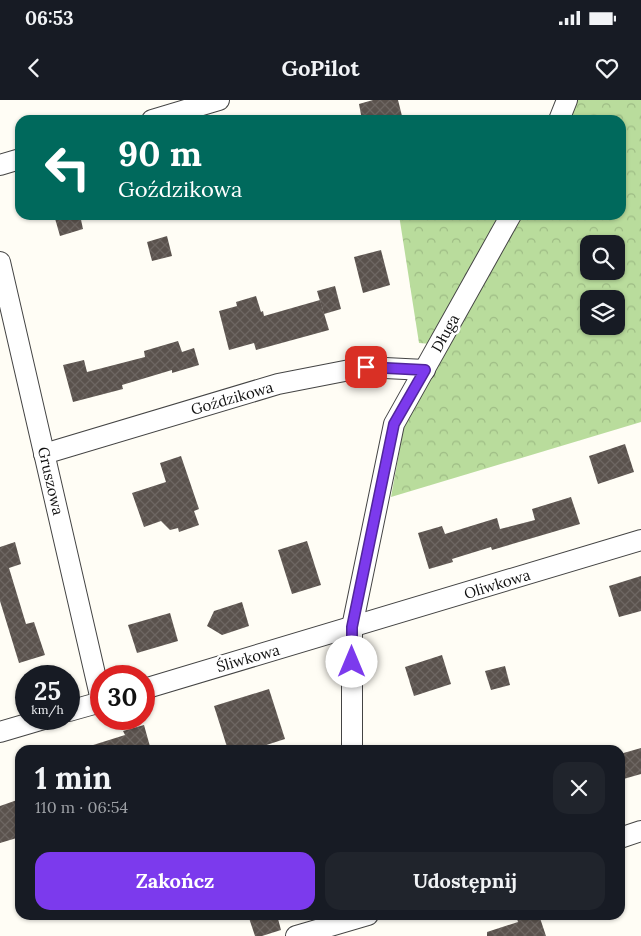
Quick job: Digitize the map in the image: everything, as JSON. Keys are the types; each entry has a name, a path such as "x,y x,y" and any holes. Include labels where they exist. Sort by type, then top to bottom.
{"street":[{"path":"168,115 218,100"},
{"path":"561,115 567,100"},
{"path":"0,165 15,160"},
{"name":"Długa","path":"352,745 352,627 394,424 508,220"},
{"name":"Gruszowa","path":"0,262 93,665"},
{"name":"Goździkowa","path":"44,454 278,384 366,367 425,370"},
{"name":"Oliwkowa","path":"352,627 641,540"},
{"name":"Śliwkowa","path":"155,686 352,627"},
{"path":"0,732 15,728"},
{"path":"625,837 641,832"},
{"path":"296,936 356,921"}],"green space":[{"path":"578,100 641,100 641,422 391,497 405,420 516,220 626,220 626,115 571,115"},
{"path":"400,220 500,220 431,344 419,343"}],"building":[{"path":"373,100 398,100 402,115 361,115 359,104"},
{"path":"55,220 81,220 83,229 60,236"},
{"path":"167,236 172,256 152,261 147,242"},
{"path":"381,250 390,285 363,293 354,257"},
{"path":"335,286 341,309 324,314 317,291"},
{"path":"256,296 264,316 320,300 329,330 256,350 254,343 229,350 219,311 237,306 236,302"},
{"path":"178,341 182,352 194,348 199,365 172,373 172,370 122,385 123,389 73,402 63,365 84,360 87,372 145,357 144,351"},
{"path":"625,444 634,472 598,484 589,456"},
{"path":"181,456 199,509 194,511 199,525 179,532 178,528 170,530 161,521 144,527 132,493 166,482 160,463"},
{"path":"571,497 580,524 492,550 491,547 452,559 453,562 429,569 418,533 442,526 445,534 497,518 500,529 535,520 532,509"},
{"path":"307,541 321,585 292,594 278,550"},
{"path":"15,542 21,564 9,568 26,624 34,622 45,655 19,663 0,601 0,547"},
{"path":"641,576 641,611 619,617 609,586"},
{"path":"242,602 249,626 222,635 207,626 214,611"},
{"path":"170,613 178,641 137,653 128,625"},
{"path":"442,655 451,684 414,696 405,667"},
{"path":"505,666 510,685 491,690 485,671"},
{"path":"269,689 285,739 266,745 226,745 214,706"},
{"path":"126,730 145,730 150,745 93,745 125,735 123,731"},
{"path":"641,748 641,774 625,779 625,753"},
{"path":"15,801 15,838 0,843 0,806"},
{"path":"250,920 278,920 281,930 262,936 255,936"},
{"path":"517,920 541,920 546,936 487,936 487,932 518,922"}],"route":[{"path":"352,662 352,627 394,424 425,370 366,367"}]}
